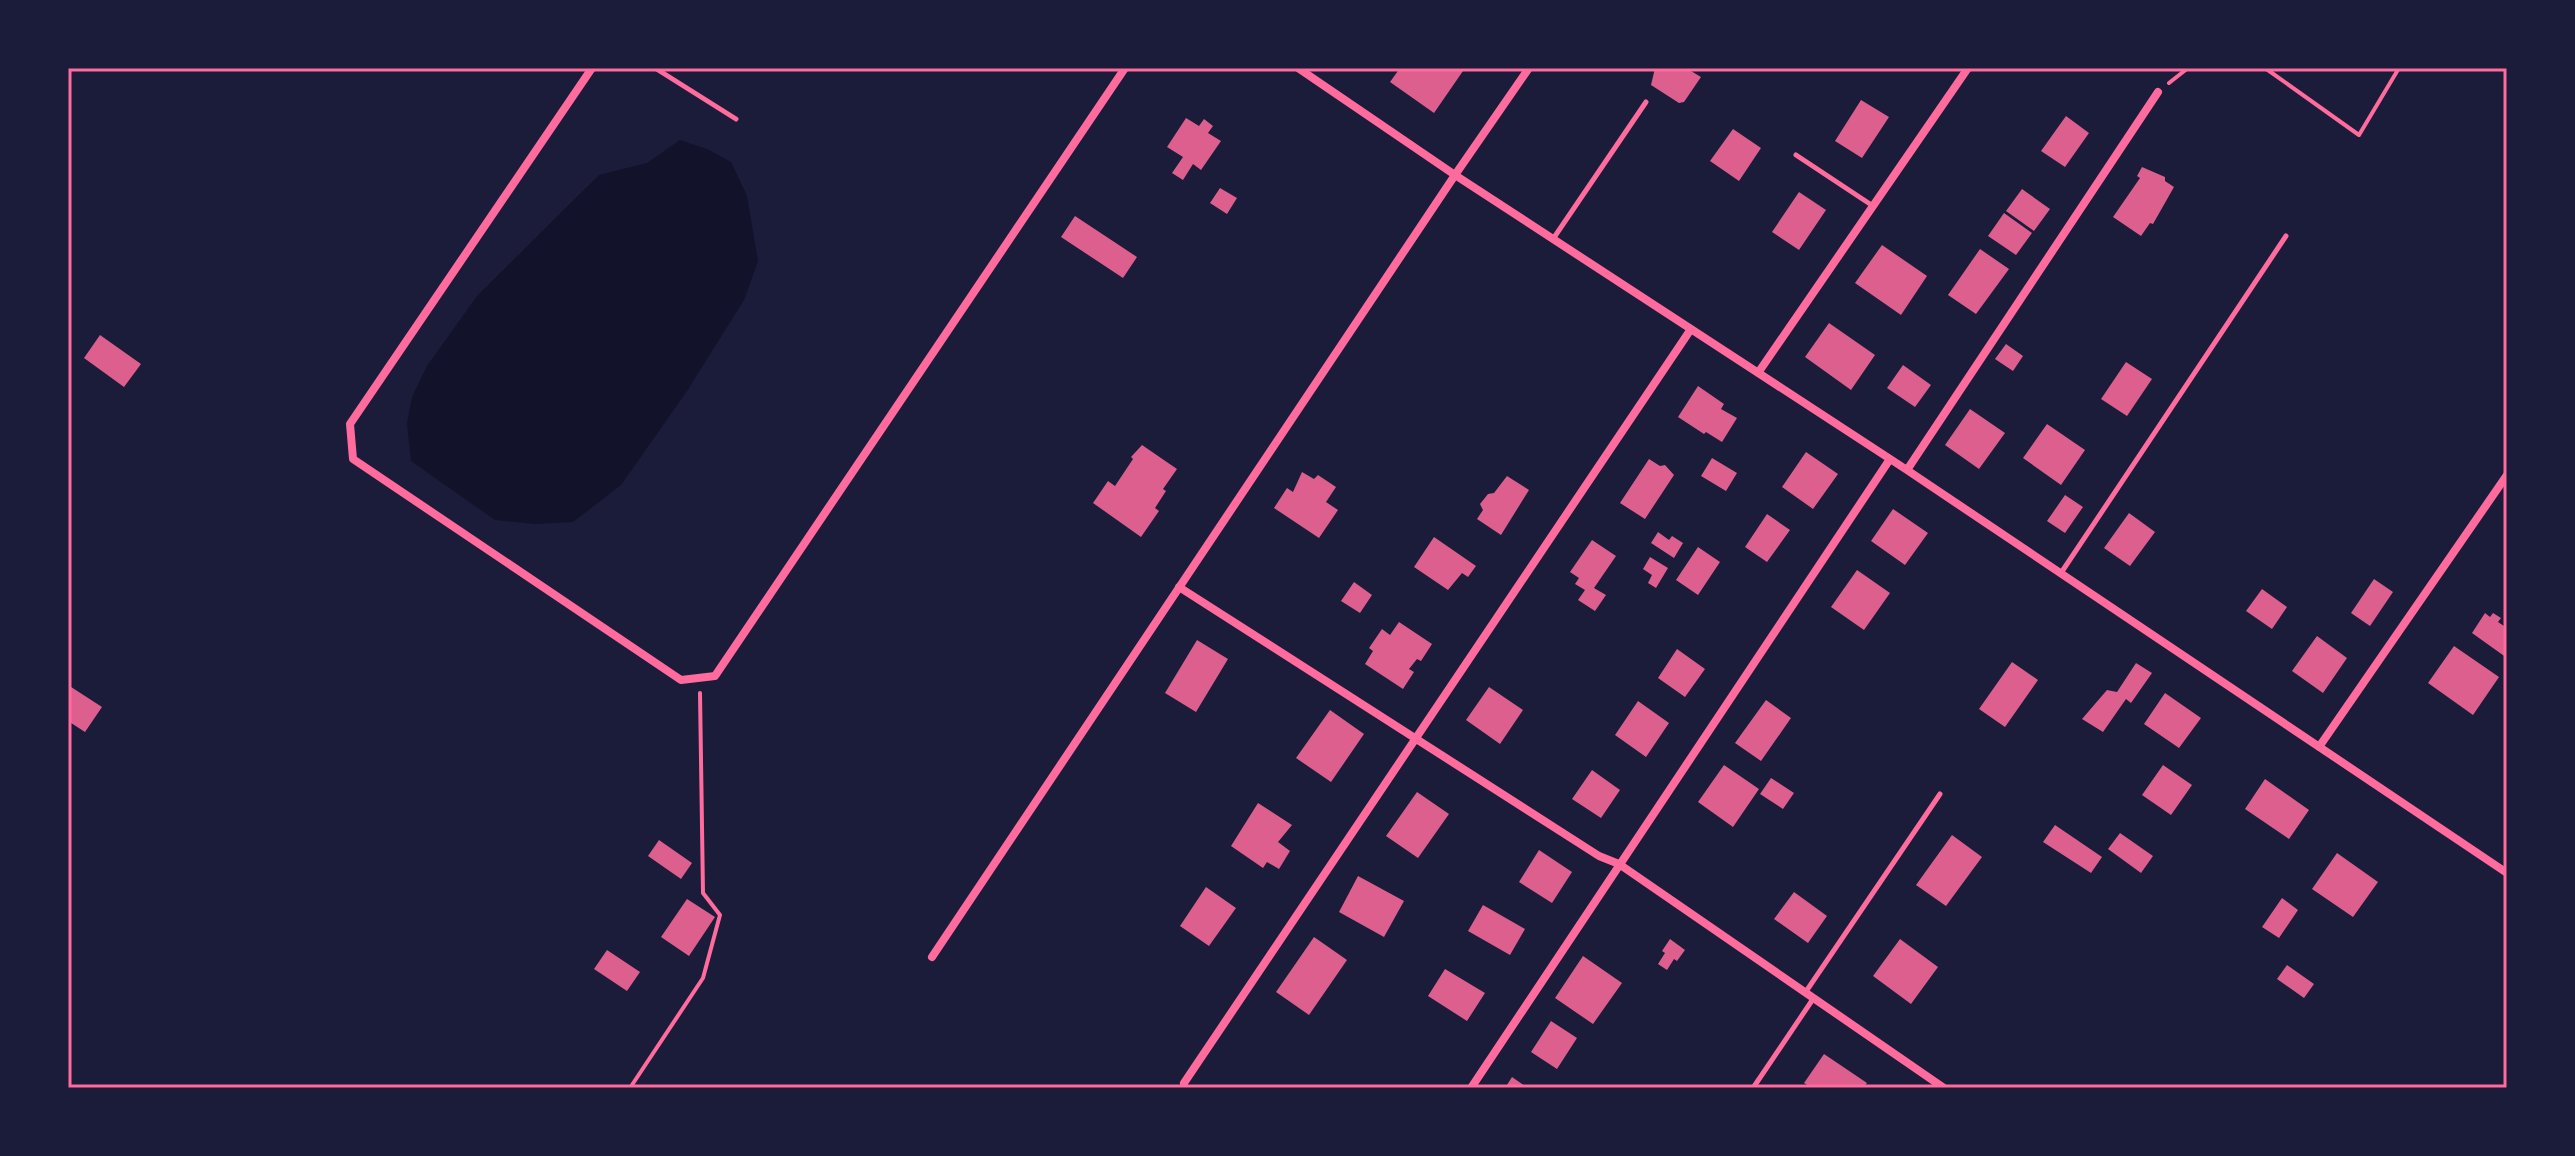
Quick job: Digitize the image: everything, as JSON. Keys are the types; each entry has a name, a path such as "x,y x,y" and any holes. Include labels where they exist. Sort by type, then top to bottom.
{"street":[{"path":"592,68 350,424 353,459 681,680 715,676 1125,68"},
{"path":"1298,68 1455,175 1907,470 2507,873"},
{"path":"932,957 1529,68"},
{"path":"1758,373 1968,68"},
{"path":"1907,470 2158,92"},
{"path":"1184,1083 1691,329"},
{"path":"1471,1088 1890,459"},
{"path":"2319,747 2507,475"},
{"path":"1179,587 1599,856 1619,864 1944,1088"}],"lane":[{"path":"655,68 736,119"},
{"path":"1553,239 1646,102"},
{"path":"1796,155 1873,206"},
{"path":"2061,573 2286,236"},
{"path":"1753,1088 1940,794"}],"path":[{"path":"2158,92 2188,68"},
{"path":"2265,68 2359,135 2399,68"},
{"path":"630,1088 703,978 720,915 703,893 700,678"}],"shaded area":[{"path":"680,140 707,149 731,162 747,196 758,261 744,300 687,391 621,485 573,522 535,524 495,520 411,461 407,423 412,397 427,366 477,296 599,175 647,163"}],"building":[{"path":"1400,68 1458,68 1463,71 1434,113 1390,82"},
{"path":"1655,68 1693,68 1691,71 1701,77 1684,102 1679,103 1651,85"},
{"path":"1861,100 1889,117 1862,158 1835,141"},
{"path":"2066,116 2089,133 2065,167 2041,151"},
{"path":"1186,118 1199,126 1204,119 1213,126 1208,133 1221,141 1201,170 1193,164 1183,180 1172,173 1183,157 1167,147"},
{"path":"1733,129 1761,148 1739,181 1710,161"},
{"path":"2142,167 2165,177 2165,181 2174,187 2153,224 2150,223 2141,236 2113,217 2140,178 2137,176"},
{"path":"1220,188 1237,198 1227,214 1210,203"},
{"path":"2022,189 2050,209 2034,231 2006,211"},
{"path":"1799,192 1826,210 1799,250 1772,232"},
{"path":"2004,213 2032,233 2016,255 1988,236"},
{"path":"1075,216 1137,257 1123,278 1061,237"},
{"path":"1882,245 1927,276 1901,315 1855,283"},
{"path":"1980,249 2009,269 1976,314 1948,295"},
{"path":"1829,323 1875,355 1851,390 1805,357"},
{"path":"100,335 141,364 124,387 84,358"},
{"path":"2006,344 2023,356 2013,371 1995,359"},
{"path":"2126,362 2152,379 2127,416 2101,399"},
{"path":"1903,365 1931,385 1915,407 1887,388"},
{"path":"1698,386 1724,404 1721,409 1737,418 1722,442 1678,417"},
{"path":"1970,409 2005,433 1979,469 1945,445"},
{"path":"2047,424 2085,450 2061,485 2023,458"},
{"path":"1142,445 1177,469 1163,489 1166,491 1155,508 1159,511 1141,537 1093,503 1108,481 1115,486 1133,459 1131,457"},
{"path":"1806,452 1838,474 1813,509 1782,487"},
{"path":"1712,458 1737,473 1726,491 1701,476"},
{"path":"1649,459 1660,466 1665,465 1674,475 1645,519 1620,503"},
{"path":"1302,472 1314,479 1318,475 1336,487 1326,502 1338,510 1319,538 1274,508 1287,488 1293,492"},
{"path":"1507,476 1529,490 1501,535 1477,519 1483,510 1480,504 1488,494 1494,493"},
{"path":"2065,495 2083,507 2065,533 2047,521"},
{"path":"1893,509 1928,533 1905,565 1871,541"},
{"path":"2129,513 2155,532 2130,566 2104,548"},
{"path":"1767,514 1790,530 1767,562 1745,547"},
{"path":"1658,532 1669,540 1672,536 1683,543 1674,558 1651,543"},
{"path":"1434,537 1476,566 1468,577 1462,573 1448,590 1414,567"},
{"path":"1592,540 1616,556 1594,588 1606,595 1595,611 1578,600 1585,590 1575,584 1579,578 1570,572"},
{"path":"1698,547 1720,562 1698,595 1676,580"},
{"path":"1650,557 1668,568 1656,588 1648,583 1652,575 1643,569"},
{"path":"1857,570 1890,593 1864,630 1831,607"},
{"path":"2374,579 2393,592 2370,626 2351,613"},
{"path":"1354,582 1372,595 1360,613 1341,601"},
{"path":"2262,589 2287,607 2272,629 2246,611"},
{"path":"2485,613 2501,618 2498,622 2507,628 2507,658 2472,633"},
{"path":"1399,622 1432,644 1421,661 1417,659 1409,669 1414,672 1403,689 1365,664 1373,651 1369,648 1382,629 1390,635"},
{"path":"2317,636 2347,658 2323,693 2292,671"},
{"path":"1197,640 1228,659 1196,712 1165,693"},
{"path":"2454,646 2499,677 2473,715 2428,683"},
{"path":"1677,649 1705,669 1685,697 1658,678"},
{"path":"2012,662 2038,680 2005,727 1979,709"},
{"path":"2136,663 2152,673 2131,703 2126,699 2103,732 2082,719 2107,690 2117,692"},
{"path":"68,685 102,707 85,732 68,721"},
{"path":"1489,687 1523,710 1500,744 1466,720"},
{"path":"2165,693 2201,718 2179,748 2144,724"},
{"path":"1766,700 1791,718 1761,761 1735,743"},
{"path":"1638,701 1669,723 1646,757 1615,735"},
{"path":"1330,710 1364,734 1331,782 1296,758"},
{"path":"1724,765 1759,789 1733,827 1698,802"},
{"path":"2163,765 2192,785 2171,815 2142,795"},
{"path":"1592,770 1620,790 1601,818 1572,799"},
{"path":"1771,778 1794,793 1783,809 1760,794"},
{"path":"2265,779 2309,810 2289,839 2245,809"},
{"path":"1417,792 1449,814 1418,858 1386,836"},
{"path":"1258,803 1292,825 1278,842 1290,851 1279,869 1267,862 1263,868 1231,846"},
{"path":"2055,825 2102,857 2091,873 2043,842"},
{"path":"2120,833 2153,856 2141,873 2108,849"},
{"path":"1952,835 1982,857 1946,906 1916,885"},
{"path":"659,840 692,863 681,879 648,856"},
{"path":"1539,850 1572,872 1552,903 1519,882"},
{"path":"2337,853 2378,882 2353,917 2312,889"},
{"path":"1358,876 1404,901 1384,937 1339,912"},
{"path":"1206,887 1236,908 1209,946 1180,926"},
{"path":"1794,892 1827,916 1808,943 1774,919"},
{"path":"2282,898 2298,910 2279,938 2262,927"},
{"path":"687,899 715,917 689,956 661,937"},
{"path":"1483,905 1525,929 1510,955 1468,931"},
{"path":"1314,937 1347,960 1309,1015 1276,992"},
{"path":"1670,939 1685,950 1667,970 1658,964"},
{"path":"1900,939 1938,967 1911,1004 1873,976"},
{"path":"607,950 640,972 627,991 594,969"},
{"path":"1583,956 1622,983 1593,1024 1555,998"},
{"path":"2287,965 2314,984 2304,998 2277,979"},
{"path":"1445,969 1485,993 1467,1021 1428,996"},
{"path":"1551,1021 1577,1038 1557,1069 1531,1052"},
{"path":"1824,1054 1867,1083 1863,1088 1812,1088 1804,1083"},
{"path":"1512,1077 1528,1088 1505,1088"}]}
